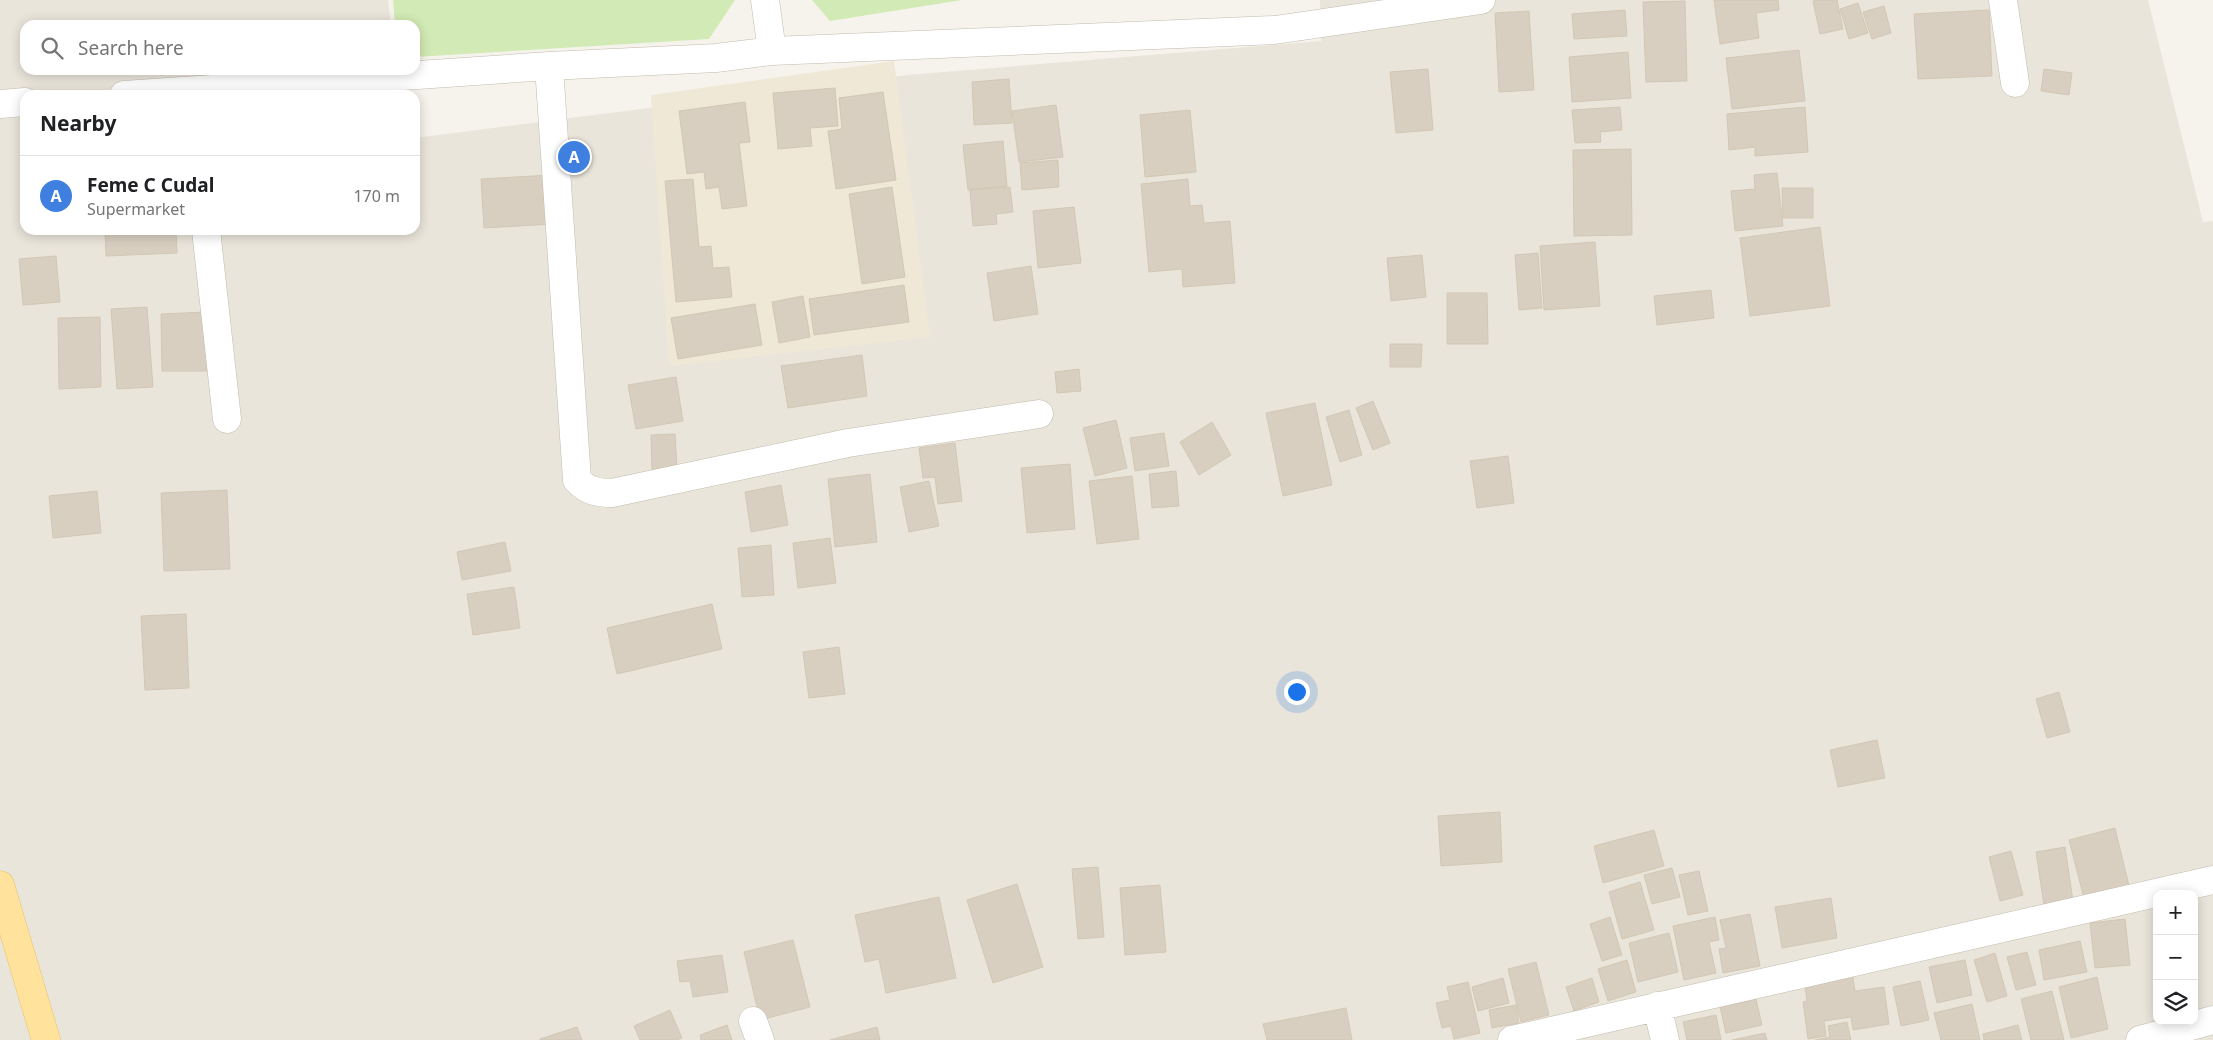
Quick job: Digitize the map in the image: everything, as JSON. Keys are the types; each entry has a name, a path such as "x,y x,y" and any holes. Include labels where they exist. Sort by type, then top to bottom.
{"main road":[{"path":"1,891 46,1040"}],"street":[{"path":"765,0 772,51"},
{"path":"231,90 549,66 716,58 772,51 1275,30 1481,0"},
{"path":"2003,0 2015,83"},
{"path":"549,66 577,480 586,489 596,493 612,493 848,443 1039,414"},
{"path":"0,104 20,102"},
{"path":"207,235 227,419"},
{"path":"1512,1040 2213,880"},
{"path":"1657,1006 1665,1040"},
{"path":"2140,1040 2213,1020"}],"shaded area":[{"path":"0,0 388,0 390,20 20,20 20,75 395,75 397,90 20,90 20,235 420,235 420,137 907,75 1321,41 1320,0 2148,0 2203,222 2213,221 2213,1040 0,1040"},
{"path":"894,61 930,337 669,366 651,95"}],"green space":[{"path":"393,0 735,0 709,39 420,57 420,20 395,20"},
{"path":"812,0 962,0 830,21"}],"building":[{"path":"1714,0 1778,0 1779,10 1756,13 1759,38 1720,44"},
{"path":"1837,0 1843,29 1820,34 1813,1"},
{"path":"1685,1 1687,81 1646,82 1643,2"},
{"path":"1858,3 1868,33 1849,39 1840,9"},
{"path":"1884,6 1891,33 1872,39 1863,12"},
{"path":"1625,10 1627,36 1574,39 1572,14"},
{"path":"1989,10 1992,76 1918,79 1914,14"},
{"path":"1529,11 1534,90 1499,92 1495,13"},
{"path":"1799,50 1805,101 1732,109 1726,58"},
{"path":"1628,52 1631,98 1572,102 1569,57"},
{"path":"1428,69 1433,130 1396,133 1390,72"},
{"path":"2044,69 2072,73 2069,95 2041,91"},
{"path":"1009,79 1012,123 974,125 972,82"},
{"path":"835,88 838,126 810,128 812,146 778,149 773,93"},
{"path":"883,92 896,180 836,189 828,131 842,129 839,98"},
{"path":"745,102 750,142 739,143 747,206 722,209 719,187 706,189 704,172 687,174 679,111"},
{"path":"1056,105 1063,157 1019,162 1012,111"},
{"path":"1620,107 1622,130 1600,132 1601,142 1575,143 1572,110"},
{"path":"1805,107 1808,152 1755,156 1755,147 1729,150 1727,114"},
{"path":"1190,110 1196,172 1145,177 1140,115"},
{"path":"1003,141 1007,186 968,190 963,145"},
{"path":"1631,149 1632,235 1574,236 1573,150"},
{"path":"1058,160 1059,187 1022,190 1020,163"},
{"path":"1777,173 1783,226 1735,231 1731,191 1755,189 1754,175"},
{"path":"551,175 554,224 484,228 481,179"},
{"path":"693,179 699,247 711,246 713,268 729,267 732,297 676,302 665,181"},
{"path":"1188,179 1190,206 1202,205 1204,223 1230,221 1235,283 1183,287 1182,269 1149,272 1141,184"},
{"path":"892,187 905,277 862,284 849,194"},
{"path":"1010,187 1013,212 996,214 997,224 973,226 970,190"},
{"path":"1782,188 1813,188 1813,218 1783,218"},
{"path":"1074,207 1081,263 1038,268 1033,211"},
{"path":"1820,227 1830,306 1750,316 1740,238"},
{"path":"105,235 176,235 177,253 106,256"},
{"path":"1595,242 1600,306 1544,310 1540,246"},
{"path":"1538,253 1542,308 1519,310 1515,255"},
{"path":"1422,255 1426,297 1391,301 1387,258"},
{"path":"56,256 60,302 23,305 19,259"},
{"path":"1031,266 1038,314 994,321 987,273"},
{"path":"904,285 909,322 814,335 809,299"},
{"path":"1711,290 1714,318 1657,325 1654,296"},
{"path":"1447,293 1487,293 1488,344 1447,344"},
{"path":"803,296 810,337 779,343 772,302"},
{"path":"755,304 762,345 678,359 671,318"},
{"path":"147,307 153,387 117,389 111,309"},
{"path":"206,312 214,371 162,371 161,314"},
{"path":"100,317 101,387 59,389 58,318"},
{"path":"1390,344 1422,344 1421,367 1390,367"},
{"path":"862,355 867,396 788,408 781,366"},
{"path":"1079,369 1081,391 1057,393 1055,372"},
{"path":"676,377 683,421 636,429 628,385"},
{"path":"1373,401 1390,443 1373,450 1356,408"},
{"path":"1315,403 1332,485 1283,496 1266,413"},
{"path":"1349,410 1362,455 1340,462 1326,417"},
{"path":"1116,420 1127,468 1095,476 1083,428"},
{"path":"1212,422 1231,455 1199,475 1180,442"},
{"path":"1164,433 1169,466 1135,471 1130,438"},
{"path":"675,434 677,469 652,470 651,435"},
{"path":"955,443 962,501 938,504 935,477 923,478 919,448"},
{"path":"1508,456 1514,503 1477,508 1470,461"},
{"path":"1070,464 1075,529 1027,533 1021,468"},
{"path":"1176,471 1179,506 1152,508 1149,474"},
{"path":"870,474 877,542 835,547 828,479"},
{"path":"1132,476 1139,539 1097,544 1089,481"},
{"path":"929,481 939,526 909,532 900,487"},
{"path":"781,485 788,525 751,532 745,492"},
{"path":"227,490 230,569 164,571 161,493"},
{"path":"97,491 101,533 53,538 49,496"},
{"path":"830,538 836,583 798,588 793,543"},
{"path":"505,542 511,571 462,580 457,552"},
{"path":"771,545 774,595 742,597 738,548"},
{"path":"514,587 520,628 473,635 467,594"},
{"path":"712,604 722,649 617,674 607,628"},
{"path":"186,614 189,688 145,690 141,616"},
{"path":"839,647 845,694 809,698 803,652"},
{"path":"2059,692 2070,732 2047,738 2036,699"},
{"path":"1877,740 1885,778 1838,787 1830,750"},
{"path":"1500,812 1502,862 1441,866 1438,816"},
{"path":"2115,828 2129,886 2084,898 2069,840"},
{"path":"1654,830 1664,866 1603,883 1594,846"},
{"path":"2065,847 2073,901 2044,905 2036,852"},
{"path":"2011,851 2023,895 2000,901 1989,857"},
{"path":"1098,867 1104,937 1078,939 1072,869"},
{"path":"1672,868 1680,897 1652,904 1644,875"},
{"path":"1699,871 1708,911 1688,915 1679,875"},
{"path":"1640,882 1654,930 1622,939 1609,892"},
{"path":"1017,884 1043,967 993,983 967,900"},
{"path":"1160,885 1166,952 1125,955 1120,888"},
{"path":"939,897 956,978 886,993 879,959 865,962 855,915"},
{"path":"1831,898 1837,938 1782,948 1775,907"},
{"path":"1750,914 1760,966 1723,973 1719,949 1726,948 1720,920"},
{"path":"1610,917 1622,955 1602,961 1590,924"},
{"path":"1715,917 1719,940 1709,942 1716,973 1684,980 1673,926"},
{"path":"2125,919 2130,965 2095,968 2090,923"},
{"path":"1669,933 1678,972 1638,982 1629,943"},
{"path":"793,940 810,1007 760,1020 744,952"},
{"path":"2080,941 2087,972 2044,980 2039,950"},
{"path":"2027,952 2036,985 2016,990 2007,957"},
{"path":"1995,953 2007,996 1987,1002 1974,960"},
{"path":"722,955 728,992 693,997 690,981 680,982 677,961"},
{"path":"1627,960 1636,992 1608,1001 1598,969"},
{"path":"1965,960 1972,995 1937,1003 1929,967"},
{"path":"1536,962 1549,1015 1521,1022 1508,969"},
{"path":"1852,971 1855,991 1884,987 1889,1024 1853,1030 1851,1017 1824,1021 1826,1036 1808,1039 1803,1002 1807,1001 1804,979"},
{"path":"2097,977 2108,1029 2071,1038 2059,987"},
{"path":"1503,978 1509,1003 1478,1011 1472,987"},
{"path":"1592,978 1599,1002 1574,1011 1566,987"},
{"path":"1920,981 1929,1020 1901,1026 1893,987"},
{"path":"1468,982 1480,1033 1454,1039 1451,1026 1442,1028 1436,1003 1450,1000 1447,987"},
{"path":"2052,991 2064,1040 2031,1040 2021,999"},
{"path":"1756,999 1762,1025 1726,1033 1720,1007"},
{"path":"1972,1004 1980,1040 1941,1040 1934,1013"},
{"path":"1516,1005 1519,1023 1492,1028 1489,1010"},
{"path":"1346,1008 1352,1040 1267,1040 1263,1024"},
{"path":"670,1010 682,1038 676,1040 640,1040 634,1026"},
{"path":"1716,1015 1721,1040 1687,1040 1683,1022"},
{"path":"1847,1022 1851,1040 1815,1040 1830,1037 1828,1026"},
{"path":"727,1025 732,1040 701,1040 700,1035"},
{"path":"2018,1025 2022,1040 1984,1040 1983,1034"},
{"path":"577,1027 582,1040 540,1040 540,1039"},
{"path":"877,1027 880,1040 830,1040"},
{"path":"1765,1033 1767,1040 1732,1040"}],"place":[{"name":"Feme C Cudal","path":"574,157"}]}
